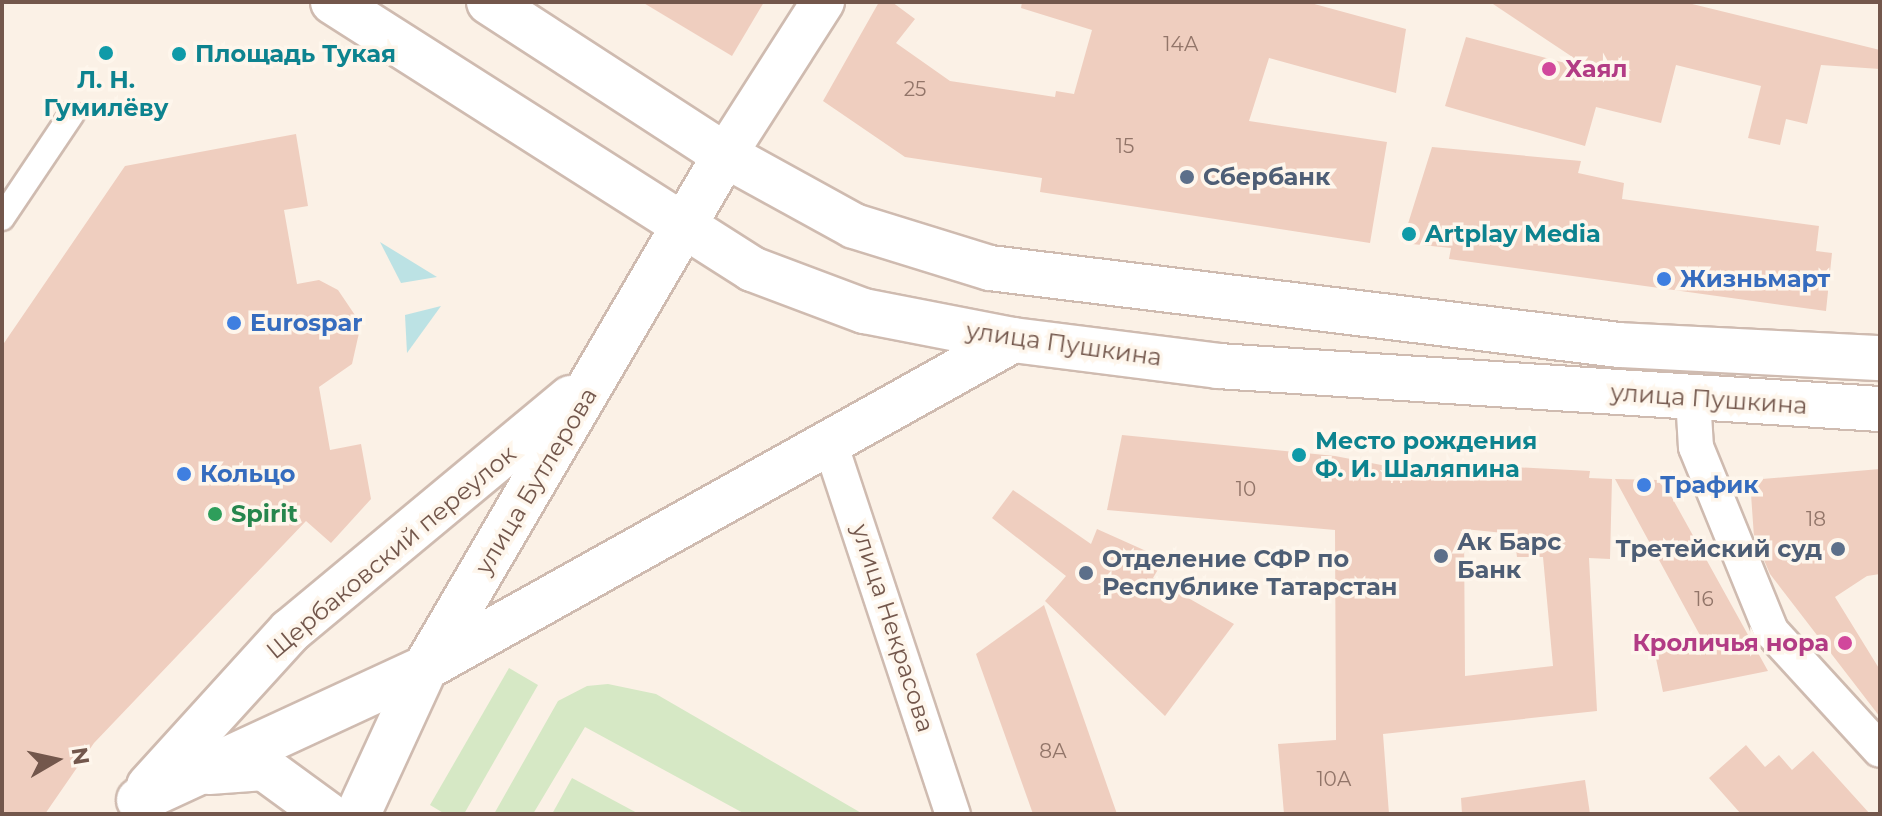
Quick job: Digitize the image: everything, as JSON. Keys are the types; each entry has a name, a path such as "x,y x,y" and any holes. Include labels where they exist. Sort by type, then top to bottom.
{"main road":[{"name":"улица Пушкина","path":"333,2 680,226 806,293 1013,340 1218,366 1880,409"},
{"name":"улица Пушкина","path":"489,2 725,155 854,226 990,268 1587,342 1880,358"},
{"name":"улица Бутлерова","path":"358,814 425,668 600,373 680,226 725,155"},
{"path":"135,807 182,775 425,668 1013,340"},
{"name":"Щербаковский переулок","path":"135,807 168,758 290,631 600,373"},
{"path":"182,775 264,768 327,814"}],"street":[{"path":"725,155 823,2"},
{"path":"2,218 72,114"},
{"path":"1693,397 1696,447 1771,631 1880,750"},
{"name":"улица Некрасова","path":"830,443 953,814"}],"green space":[{"path":"509,668 538,685 464,814 445,814 430,805"},
{"path":"608,684 656,694 863,814 745,814 585,727 533,814 494,814 558,701 587,686"},
{"path":"572,778 639,814 552,814"}],"water":[{"path":"380,242 437,277 401,283"},
{"path":"441,306 407,353 405,315"}],"building":[{"path":"642,2 764,2 732,56"},
{"path":"879,2 892,2 915,19 896,43 950,81 1055,97 1056,91 1074,94 1092,30 1021,8 1022,2 1307,2 1406,29 1396,93 1269,58 1249,121 1387,142 1370,243 1040,192 1042,178 905,157 823,101"},
{"path":"1490,2 1684,2 1880,50 1880,69 1821,65 1807,124 1786,119 1780,145 1748,138 1761,86 1676,65 1661,123 1596,107 1585,146 1445,106 1466,37 1592,70"},
{"name":"Кольцо","path":"296,134 308,206 284,210 297,284 319,280 338,290 361,324 352,364 319,387 330,450 361,444 371,499 331,543 306,521 94,743 45,814 2,814 2,346 125,166"},
{"path":"1432,147 1581,161 1578,173 1624,183 1622,199 1819,226 1816,251 1832,253 1826,311 1449,259 1451,248 1402,243"},
{"path":"1122,435 1335,456 1402,469 1455,464 1590,471 1589,478 1612,479 1610,559 1589,558 1597,711 1383,734 1389,814 1284,814 1278,744 1336,740 1335,530 1107,510","holes":["1464,529 1514,534 1517,557 1543,557 1553,666 1465,676"]},
{"path":"1880,469 1880,574 1867,576 1835,597 1880,670 1880,717 1770,574 1754,537 1750,480"},
{"path":"1615,479 1657,480 1670,494 1768,671 1663,692 1654,649 1702,639"},
{"path":"1013,490 1091,544 1097,529 1164,559 1153,578 1234,624 1165,716 1045,601 1066,576 992,518"},
{"path":"1044,605 1117,814 1033,814 976,654"},
{"path":"1746,745 1765,767 1779,755 1792,770 1813,751 1870,814 1741,814 1709,778"},
{"path":"1585,780 1590,814 1462,814 1461,798"}],"place":[{"name":"Л. Н. Гумилёву","path":"106,53"},
{"name":"Площадь Тукая","path":"179,54"},
{"name":"Хаял","path":"1549,69"},
{"name":"Сбербанк","path":"1187,177"},
{"name":"Artplay Media","path":"1409,234"},
{"name":"Жизньмарт","path":"1664,279"},
{"name":"Eurospar","path":"234,323"},
{"name":"Место рождения Ф. И. Шаляпина","path":"1299,455"},
{"name":"Кольцо","path":"184,474"},
{"name":"Трафик","path":"1644,485"},
{"name":"Spirit","path":"215,514"},
{"name":"Третейский суд","path":"1838,549"},
{"name":"Ак Барс Банк","path":"1441,556"},
{"name":"Отделение СФР по Республике Татарстан","path":"1086,573"},
{"name":"Кроличья нора","path":"1845,643"}]}
